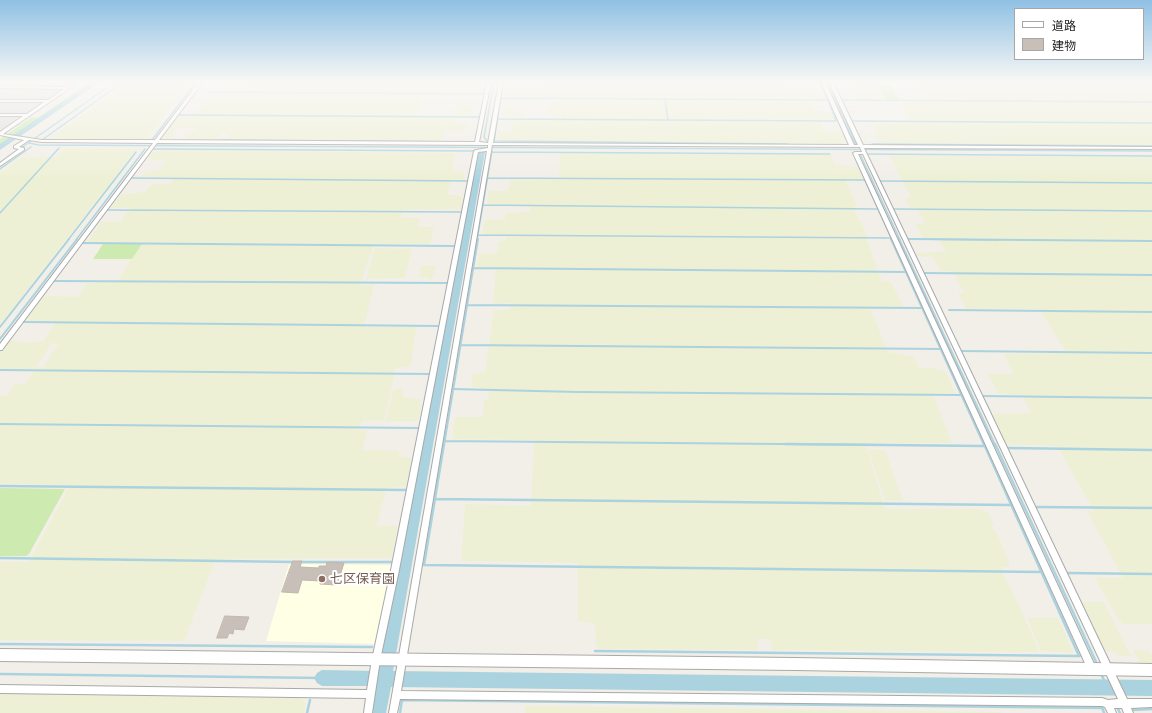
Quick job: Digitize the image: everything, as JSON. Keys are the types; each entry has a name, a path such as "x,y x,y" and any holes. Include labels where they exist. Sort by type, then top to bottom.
{"street":[{"path":"2,135 8,129 29,115"},
{"path":"2,135 29,115"},
{"path":"0,348 176,115"},
{"path":"477,144 483,115"},
{"path":"393,713 400,662 495,115"},
{"path":"838,115 852,146"},
{"path":"846,115 1129,713"},
{"path":"0,129 8,129"},
{"path":"2,135 30,140 154,144 477,144 490,147 852,146 863,149 1152,148"},
{"path":"0,165 22,149 16,148 30,140"},
{"path":"368,713 374,674 378,660 476,151 490,147"},
{"path":"863,149 855,153 1092,670"},
{"path":"0,655 378,660 400,662 803,664 1092,670 1110,672 1152,670"},
{"path":"0,689 371,690"},
{"path":"397,691 1102,702 1108,704 1124,700 1152,703"},
{"path":"1108,704 1112,713"}],"shaded area":[{"path":"0,115 25,115 0,132"},
{"path":"38,115 44,115 40,118 35,117"},
{"path":"82,115 165,115 149,136 144,139 49,139"},
{"path":"418,115 417,117 447,117 443,138 438,141 226,139 230,132 221,133 217,140 186,140 195,128 178,128 169,140 163,139 164,135 178,116"},
{"path":"502,115 525,115 525,117 502,117"},
{"path":"553,115 560,115 560,118 554,118"},
{"path":"562,115 666,115 667,121 820,122 824,132 842,132 848,141 842,140 838,134 842,144 498,140 499,132 512,131 513,120 562,120"},
{"path":"668,115 833,115 835,119 669,119"},
{"path":"908,115 919,115 922,120 911,120"},
{"path":"920,115 1152,115 1152,145 879,143 875,135 877,135 873,124 924,122"},
{"path":"448,117 455,118 454,123 467,123 466,130 445,130"},
{"path":"64,148 137,149 0,325 0,173 22,157 55,157"},
{"path":"160,150 455,153 452,171 464,172 464,179 451,180 447,195 459,195 463,198 461,209 402,210 400,217 420,218 418,227 434,227 430,244 374,244 360,285 374,285 364,327 416,327 411,364 408,367 396,368 384,420 362,421 357,430 367,430 362,450 399,451 399,456 412,458 407,486 386,488 377,526 398,526 391,558 216,559 184,641 0,640 0,562 29,562 70,485 0,484 0,396 6,396 15,384 25,384 35,369 0,369 0,351 10,340 27,343 43,341 56,322 22,321 41,296 78,297 87,283 117,282 143,242 87,242 101,222 120,222 131,208 110,208 120,195 145,192 153,184 170,184 173,177 141,177 147,171 159,170 166,161 146,159 152,152","holes":["52,343 59,343 43,367 36,367"]},
{"path":"560,153 827,154 831,155 835,165 859,168 864,180 845,180 857,207 853,208 868,237 866,238 881,280 891,282 903,306 901,308 870,307 888,352 914,357 919,368 932,368 946,372 955,393 932,393 952,443 865,443 885,509 978,509 988,512 994,526 991,526 993,530 996,531 1009,561 1009,567 1001,567 1004,576 1020,607 1039,652 772,650 770,639 757,639 758,650 600,649 596,645 595,624 578,621 578,563 461,561 465,504 531,506 534,440 452,439 455,417 483,417 484,400 488,399 489,389 473,387 471,385 473,374 485,372 494,310 508,310 511,307 511,303 493,304 496,267 477,267 479,254 497,253 499,241 506,241 506,235 482,234 485,220 505,220 505,214 507,213 530,212 530,205 487,204 489,191 508,191 511,180 559,179"},
{"path":"889,155 1152,157 1152,624 1123,624 1118,619 1095,578 1123,578 1087,511 1094,511 1057,446 1010,445 1005,443 992,414 1031,413 1022,395 998,394 988,374 1014,374 1004,354 1067,353 1039,309 966,309 958,293 964,293 953,271 940,271 933,257 916,256 916,253 946,252 938,238 922,238 916,224 925,223 917,208 910,208 906,198 911,197"},
{"path":"375,248 412,249 405,278 366,279"},
{"path":"421,266 436,266 432,279 428,280 427,277 419,277"},
{"path":"398,388 402,389 403,397 421,399 420,404 422,406 418,421 386,421 393,390"},
{"path":"868,449 885,450 903,501 885,500"},
{"path":"289,564 394,565 376,644 266,641"},
{"path":"1079,602 1104,602 1131,656 1119,656 1114,652 1103,651"},
{"path":"1027,618 1058,618 1074,653 1041,651"},
{"path":"1133,650 1149,651 1152,656 1152,664 1140,663"},
{"path":"0,692 301,698 306,703 304,713 0,713"},
{"path":"525,706 999,712 1002,713 525,713"}],"green space":[{"path":"32,117 40,118 0,145 0,139"},
{"path":"103,244 142,244 132,259 93,259"},
{"path":"0,488 65,489 29,554 26,556 0,556"}],"building":[{"path":"293,561 302,561 300,567 319,568 319,566 326,566 327,562 344,563 337,585 320,584 321,581 302,580 298,593 282,592"},
{"path":"225,616 249,617 244,630 234,629 233,634 229,633 227,638 217,638"}],"waterway":[{"path":"0,148 48,115"},
{"path":"21,148 68,115"},
{"path":"42,140 77,115"},
{"path":"152,140 171,115"},
{"path":"220,115 480,117"},
{"path":"487,141 484,137 488,115"},
{"path":"498,115 494,141 788,144"},
{"path":"667,115 668,120"},
{"path":"498,119 836,121 834,115"},
{"path":"842,115 856,144"},
{"path":"851,121 1152,123"},
{"path":"220,140 475,142"},
{"path":"29,143 39,145 1152,151"},
{"path":"872,144 1152,146"},
{"path":"0,169 31,147"},
{"path":"0,213 59,148"},
{"path":"76,240 145,149"},
{"path":"154,149 473,151"},
{"path":"477,240 492,151"},
{"path":"68,240 136,152"},
{"path":"384,679 481,152"},
{"path":"492,152 830,154"},
{"path":"0,163 14,153"},
{"path":"860,154 900,240"},
{"path":"867,154 1152,156"},
{"path":"131,178 467,181"},
{"path":"488,178 865,180 892,240"},
{"path":"880,181 1152,183"},
{"path":"483,205 877,209"},
{"path":"894,209 1152,211"},
{"path":"107,210 462,212"},
{"path":"478,235 891,238"},
{"path":"0,327 69,239"},
{"path":"0,339 77,239"},
{"path":"473,268 478,239"},
{"path":"891,239 906,272"},
{"path":"899,239 995,445"},
{"path":"998,240 907,239 1152,241"},
{"path":"82,243 454,246"},
{"path":"467,305 473,268"},
{"path":"473,268 906,272"},
{"path":"906,272 941,349"},
{"path":"924,273 1152,275"},
{"path":"54,281 447,283"},
{"path":"453,389 467,305"},
{"path":"467,305 922,308"},
{"path":"949,310 1152,312"},
{"path":"23,322 438,326"},
{"path":"461,345 941,349"},
{"path":"941,349 984,445"},
{"path":"961,351 1152,353"},
{"path":"0,370 429,374"},
{"path":"445,441 453,389"},
{"path":"453,389 578,392 961,395"},
{"path":"982,396 1152,398"},
{"path":"0,424 418,428"},
{"path":"444,445 445,441"},
{"path":"445,441 818,444"},
{"path":"444,444 424,565 1041,572"},
{"path":"785,444 818,444"},
{"path":"818,444 893,445"},
{"path":"818,444 984,446"},
{"path":"984,444 1079,656"},
{"path":"995,444 1097,664"},
{"path":"1008,448 1152,450"},
{"path":"0,486 406,490"},
{"path":"435,499 1011,505"},
{"path":"1036,507 1152,508"},
{"path":"0,558 295,562"},
{"path":"299,562 392,562"},
{"path":"1067,573 1152,574"},
{"path":"0,644 372,647"},
{"path":"595,651 1079,656"},
{"path":"0,674 322,678"},
{"path":"1102,676 1108,688"},
{"path":"322,678 384,679"},
{"path":"378,713 384,679"},
{"path":"384,679 1152,688"},
{"path":"405,679 405,685"},
{"path":"1092,687 1095,694"},
{"path":"307,713 310,700"},
{"path":"400,713 402,700 1102,708"},
{"path":"1102,707 1104,713"},
{"path":"1118,709 1120,713"},
{"path":"1133,710 1152,709"}],"place":[{"name":"七区保育園","path":"322,579"}]}
